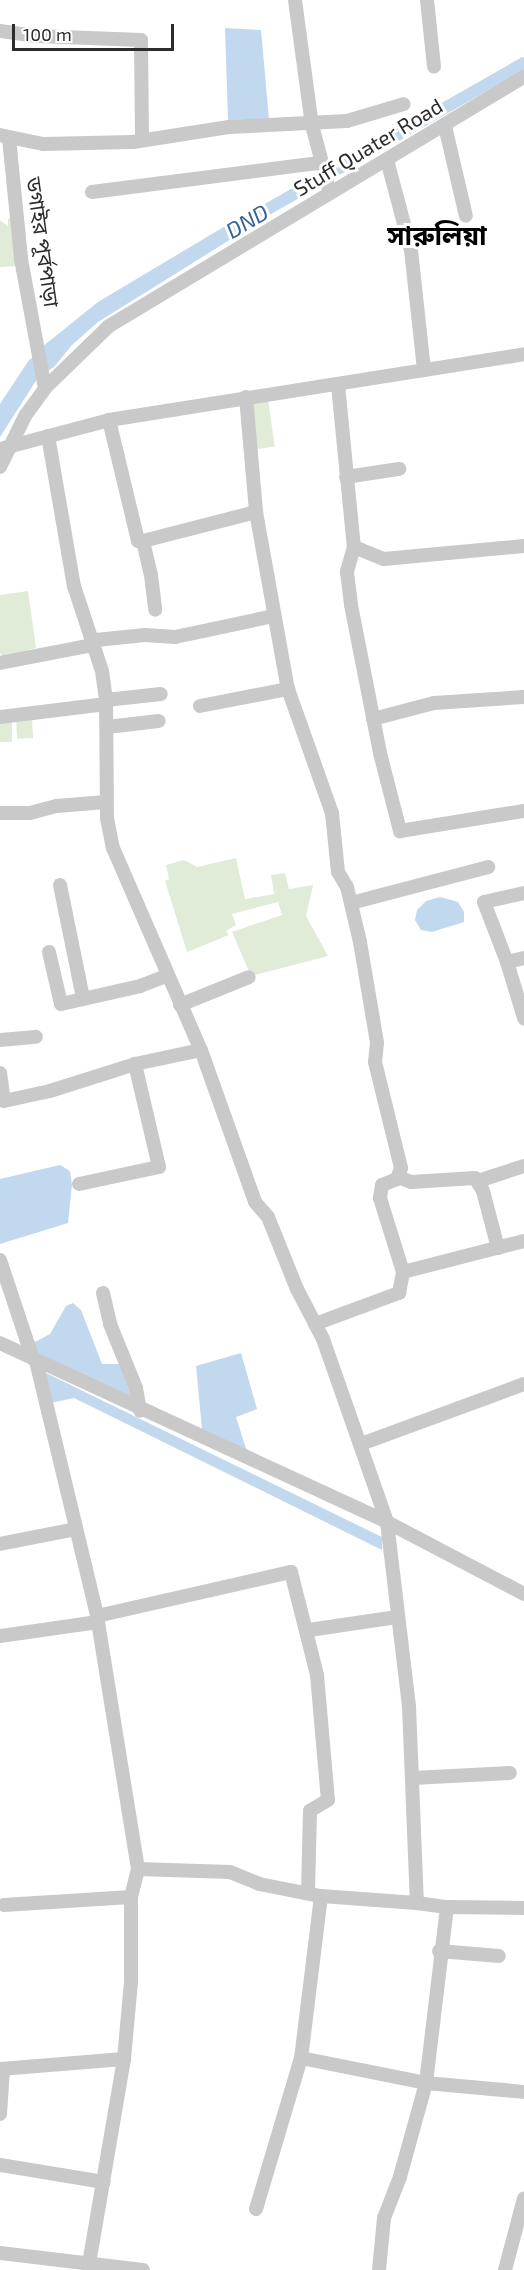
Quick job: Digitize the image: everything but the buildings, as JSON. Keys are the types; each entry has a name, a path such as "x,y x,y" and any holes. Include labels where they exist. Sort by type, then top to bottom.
{"street":[{"path":"295,0 312,125 319,163 330,193"},
{"path":"427,0 434,67"},
{"path":"0,31 37,36 141,40 142,140"},
{"name":"Stuff Quater Road","path":"0,466 5,448 44,383 109,326 524,77"},
{"path":"5,137 43,144 142,140 229,127 312,125 348,121 404,104"},
{"path":"445,126 466,216"},
{"name":"ডগাইর পূর্বপাড়া","path":"5,137 21,259 44,383"},
{"path":"387,159 411,250 424,370"},
{"path":"92,192 319,163"},
{"path":"5,448 109,420 524,354"},
{"path":"338,385 345,477 354,547 347,572 373,719 400,831 524,811"},
{"path":"246,397 256,512 288,689 302,736 324,785 338,872 348,886 377,1043 375,1062 401,1168 399,1177"},
{"path":"109,420 138,541 256,512"},
{"path":"48,436 74,586 93,645 106,702 106,802 113,848 166,976 201,1050 255,1202 268,1217 297,1289 315,1324 361,1444 387,1522 396,1617 409,1706 417,1904"},
{"path":"345,477 399,469"},
{"path":"143,541 155,610"},
{"path":"354,547 384,559 524,546"},
{"path":"0,663 93,645 96,640 135,636 175,637 274,616"},
{"path":"200,706 288,689"},
{"path":"0,717 161,694"},
{"path":"373,719 434,703 524,698"},
{"path":"107,727 159,721"},
{"path":"0,813 30,813 57,806 106,802"},
{"path":"351,903 488,867"},
{"path":"60,885 83,998"},
{"path":"524,893 484,902 519,989 524,1018"},
{"path":"49,952 58,1002 140,986 166,976"},
{"path":"507,962 524,958"},
{"path":"180,1005 249,977"},
{"path":"0,1040 36,1037"},
{"path":"0,1073 4,1101 50,1091 135,1064 201,1050"},
{"path":"79,1185 159,1167 135,1064"},
{"path":"315,1324 399,1293 403,1272 380,1198 382,1185 399,1177 411,1182 468,1177 478,1180 524,1166"},
{"path":"478,1180 498,1248"},
{"path":"403,1272 524,1241"},
{"path":"0,1260 34,1360 98,1619 138,1869 130,1897 131,1982 124,2059 89,2263"},
{"path":"103,1293 110,1324 136,1388 140,1411"},
{"path":"0,1343 140,1411 387,1522 524,1594"},
{"path":"361,1444 524,1384"},
{"path":"0,1544 76,1529"},
{"path":"0,1636 98,1619 288,1570 309,1630 317,1675 328,1800 309,1811 314,1894 301,2058 256,2209"},
{"path":"309,1630 396,1617"},
{"path":"413,1778 510,1773"},
{"path":"138,1869 230,1872 258,1884 314,1894 447,1907 524,1908"},
{"path":"4,1905 130,1897"},
{"path":"379,2270 384,2218 400,2177 426,2083 439,1951 447,1907"},
{"path":"439,1951 500,1956"},
{"path":"301,2058 426,2083 524,2092"},
{"path":"0,2114 1,2069 124,2059"},
{"path":"0,2165 104,2182"},
{"path":"505,2270 524,2198"},
{"path":"0,2253 142,2270"}],"green space":[{"path":"13,217 17,266 0,267 0,220 8,226 8,219"},
{"path":"268,399 275,447 256,449 249,402"},
{"path":"28,591 36,648 27,650 27,656 6,661 0,653 0,595"},
{"path":"32,718 33,738 17,739 16,719"},
{"path":"0,719 12,719 12,742 0,742"},
{"path":"236,858 245,899 274,894 271,875 285,873 289,889 313,885 306,916 328,956 251,976 232,932 282,915 278,902 232,914 236,925 226,931 229,935 187,952 165,881 169,879 166,865 184,860 197,867"}],"water":[{"path":"225,28 261,30 269,119 228,120"},
{"path":"252,210 265,218 98,322 72,345 54,367 39,376 0,437 0,404 29,360 42,352 42,347 98,302"},
{"path":"440,897 458,902 464,912 464,922 432,932 421,930 415,920 417,910 426,901"},
{"path":"60,1165 70,1171 72,1185 68,1223 0,1244 0,1179"},
{"path":"73,1303 81,1310 102,1364 119,1364 133,1398 34,1352 33,1343 50,1334 66,1306"},
{"path":"241,1353 257,1409 236,1417 248,1455 202,1429 196,1366"},
{"path":"44,1372 382,1537 382,1550 74,1398 50,1403"}],"waterway":[{"name":"DND","path":"245,222 524,63"}],"district":[{"name":"সারুলিয়া","path":"437,235"}]}
